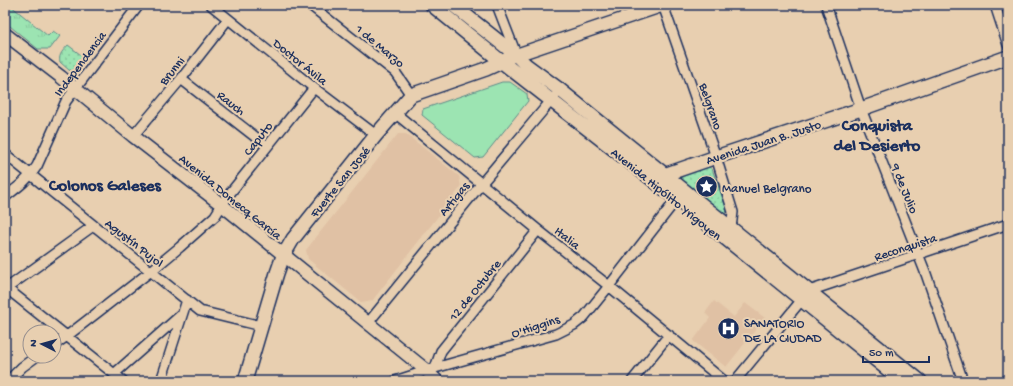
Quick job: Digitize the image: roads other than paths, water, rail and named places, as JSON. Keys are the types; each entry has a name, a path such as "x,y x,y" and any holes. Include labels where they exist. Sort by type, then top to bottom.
{"main road":[{"name":"Avenida Hipólito Yrigoyen","path":"432,5 502,62 555,95 805,296 902,381"},
{"name":"Avenida Hipólito Yrigoyen","path":"453,5 516,55 555,95"},
{"name":"Fuerte San José","path":"245,381 283,256 293,239 376,135 411,95 486,69 516,55"},
{"name":"Avenida Juan B. Justo","path":"660,179 716,157 861,109 1008,57"},
{"name":"Avenida Hipólito Yrigoyen","path":"660,179 676,200 727,233"},
{"name":"Avenida Hipólito Yrigoyen","path":"805,296 920,381"}],"street":[{"name":"Independencia","path":"5,197 31,176 37,166 66,101 139,5"},
{"name":"Doctor Ávila","path":"211,5 314,88 376,135"},
{"name":"1 de Marzo","path":"310,5 395,72 411,95"},
{"path":"497,5 516,55 663,5"},
{"name":"Belgrano","path":"663,5 716,157 733,212 727,233"},
{"name":"9 de Julio","path":"826,5 861,109 919,255 963,381"},
{"path":"995,5 1008,45"},
{"name":"Brunni","path":"133,136 228,19"},
{"name":"Avenida Domecq García","path":"5,34 75,88 283,256 368,323 430,369 437,381"},
{"name":"Rauch","path":"181,78 267,146"},
{"name":"Caputo","path":"62,339 151,271 215,216 267,146 314,88"},
{"name":"Artigas","path":"368,323 555,95"},
{"name":"Italia","path":"395,113 669,335 718,379"},
{"name":"Agustín Pujol","path":"5,154 200,312 261,326"},
{"name":"O'Higgins","path":"395,381 430,369 556,334 574,325 584,317 676,200"},
{"name":"Reconquista","path":"805,296 829,284 1008,224"},
{"path":"93,226 6,287 123,381"},
{"name":"12 de Octubre","path":"430,369 440,351 538,230"},
{"path":"735,381 805,296"},
{"path":"161,381 187,300"},
{"path":"114,374 182,314"},
{"path":"632,381 669,335"},
{"path":"10,378 26,364"}],"place":[{"name":"Manuel Belgrano","path":"706,187"},
{"name":"SANATORIO DE LA CIUDAD","path":"729,329"}],"district":[{"name":"Conquista del Desierto","path":"877,134"},
{"name":"Colonos Galeses","path":"105,184"}]}
